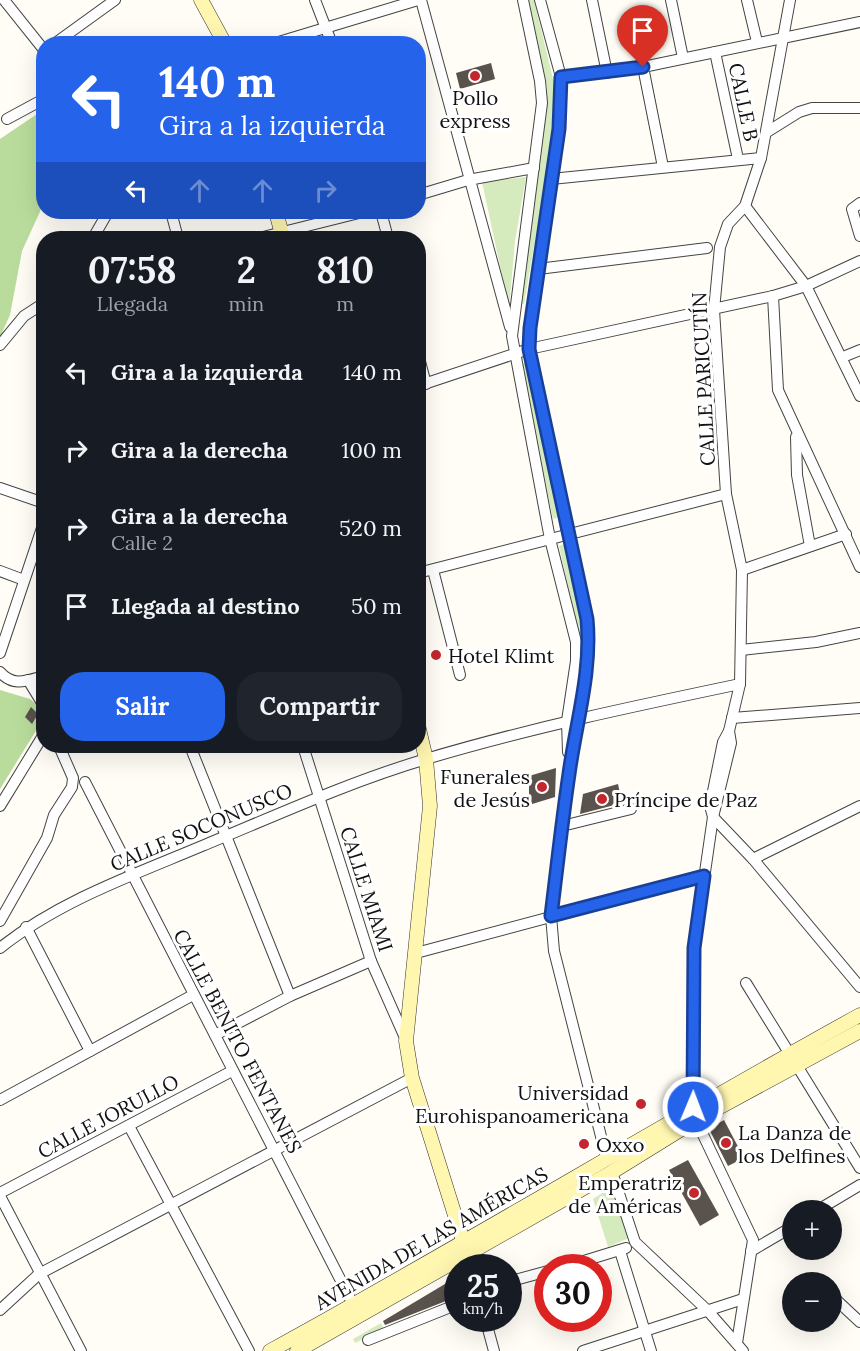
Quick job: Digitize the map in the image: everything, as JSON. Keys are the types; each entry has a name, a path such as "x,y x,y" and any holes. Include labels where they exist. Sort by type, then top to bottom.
{"main road":[{"path":"201,0 221,36"},
{"path":"425,753 430,806 406,1041 412,1077 463,1241"},
{"name":"AVENIDA DE LAS AMÉRICAS","path":"793,1060 860,1015"},
{"name":"AVENIDA DE LAS AMÉRICAS","path":"478,1254 609,1166 694,1114 793,1060 860,1030"},
{"name":"AVENIDA DE LAS AMÉRICAS","path":"297,1351 463,1241 609,1166"},
{"name":"AVENIDA DE LAS AMÉRICAS","path":"270,1351 444,1272"}],"street":[{"path":"4,0 36,40"},
{"path":"65,36 115,0"},
{"path":"315,0 330,36"},
{"path":"300,36 419,0 512,336 550,539 576,642 576,661 567,721 569,773"},
{"path":"512,336 542,103 540,81 523,0"},
{"path":"540,0 561,77 559,129 550,179 529,349 587,619 589,641 588,662 569,773 551,916 554,951 609,1166 635,1242 708,1311 740,1347"},
{"path":"592,0 607,72"},
{"path":"671,0 683,58"},
{"path":"747,0 757,42"},
{"name":"CALLE PARICUTÍN","path":"694,1114 694,948 713,817 710,806 723,742 729,731 740,684 741,650 742,570 726,494 714,310 720,247 728,224 745,206 761,158 790,0"},
{"path":"561,77 643,67 783,36 860,22"},
{"name":"CALLE B","path":"715,52 738,159"},
{"path":"643,67 663,167"},
{"path":"7,119 36,103"},
{"path":"767,132 799,112 812,108 860,108"},
{"path":"550,179 761,158"},
{"path":"426,193 468,180 534,168"},
{"path":"860,203 852,209 852,214 860,236"},
{"path":"745,206 806,286 843,357 860,396"},
{"path":"297,231 339,219"},
{"path":"538,269 707,249"},
{"path":"426,384 529,349 773,296 806,286 860,261"},
{"path":"773,296 778,390 796,434 860,567"},
{"path":"0,345 24,316 36,308"},
{"path":"843,357 860,350"},
{"path":"796,434 797,475 810,546"},
{"path":"0,488 36,500"},
{"path":"426,571 726,494"},
{"path":"742,570 846,534"},
{"path":"0,653 36,545"},
{"path":"433,570 460,675"},
{"path":"0,572 24,580"},
{"path":"741,650 816,642 860,633"},
{"path":"0,672 9,682 36,678"},
{"path":"28,680 36,693"},
{"name":"CALLE SOCONUSCO","path":"0,948 26,927 131,876 318,796 426,759 567,721 740,684"},
{"path":"732,718 860,708"},
{"path":"0,806 36,747"},
{"path":"0,921 47,838 54,815 72,787 72,778 62,753"},
{"path":"193,753 290,996"},
{"name":"CALLE MIAMI","path":"305,753 370,961 406,1041"},
{"name":"CALLE BENITO FENTANES","path":"85,782 131,876 357,1311"},
{"path":"753,859 860,807"},
{"path":"562,826 631,809"},
{"path":"713,817 753,859 860,987"},
{"path":"416,953 704,876"},
{"path":"26,927 90,1051"},
{"path":"214,1035 290,996 370,961"},
{"path":"746,982 860,1168"},
{"path":"0,1100 193,995"},
{"name":"CALLE JORULLO","path":"0,1195 232,1071"},
{"path":"0,1310 39,1274 412,1077"},
{"path":"694,1114 753,1240 743,1299 740,1347"},
{"path":"129,1126 249,1351"},
{"path":"835,1200 860,1185"},
{"path":"0,1195 81,1351"},
{"path":"752,1251 782,1233"},
{"path":"463,1241 466,1254"},
{"path":"610,1254 635,1242"},
{"path":"620,1251 651,1351"},
{"path":"582,1351 743,1299"},
{"path":"842,1305 860,1322"},
{"path":"368,1340 444,1310"},
{"path":"489,1332 494,1351"}],"green space":[{"path":"529,0 534,0 555,87 555,126 524,304 518,303 545,124 547,87"},
{"path":"36,115 37,219 22,251 10,315 0,337 0,139"},
{"path":"526,177 515,241 509,308 482,182"},
{"path":"526,362 559,517 553,519 520,365"},
{"path":"564,544 585,620 588,645 578,704 575,705 573,703 581,644 559,546"},
{"path":"0,690 30,699 36,704 36,731 0,789"},
{"path":"610,1188 629,1238 608,1247 593,1199"},
{"path":"381,1323 384,1329 355,1343 353,1339"}],"building":[{"name":"Pollo express","path":"491,63 495,79 460,89 456,73"},
{"path":"31,707 36,712 32,724 25,717"},
{"name":"Funerales de Jesús","path":"556,768 555,797 529,805 529,776"},
{"name":"Príncipe de Paz","path":"618,784 622,803 580,814 583,794"},
{"name":"La Danza de los Delfines","path":"724,1120 744,1158 728,1166 709,1129"},
{"name":"Emperatriz de Américas","path":"688,1160 719,1215 700,1226 669,1170"},
{"path":"444,1285 444,1302 385,1325 383,1321"}],"place":[{"name":"Pollo express","path":"475,76"},
{"name":"Hotel Klimt","path":"436,655"},
{"name":"Funerales de Jesús","path":"542,787"},
{"name":"Príncipe de Paz","path":"602,799"},
{"name":"Universidad Eurohispanoamericana","path":"641,1104"},
{"name":"La Danza de los Delfines","path":"726,1143"},
{"name":"Oxxo","path":"584,1144"},
{"name":"Emperatriz de Américas","path":"694,1193"}],"route":[{"path":"643,67 561,77 559,129 530,328 529,349 587,619 589,641 588,662 569,773 551,916 704,876 694,948 693,1107"}]}
